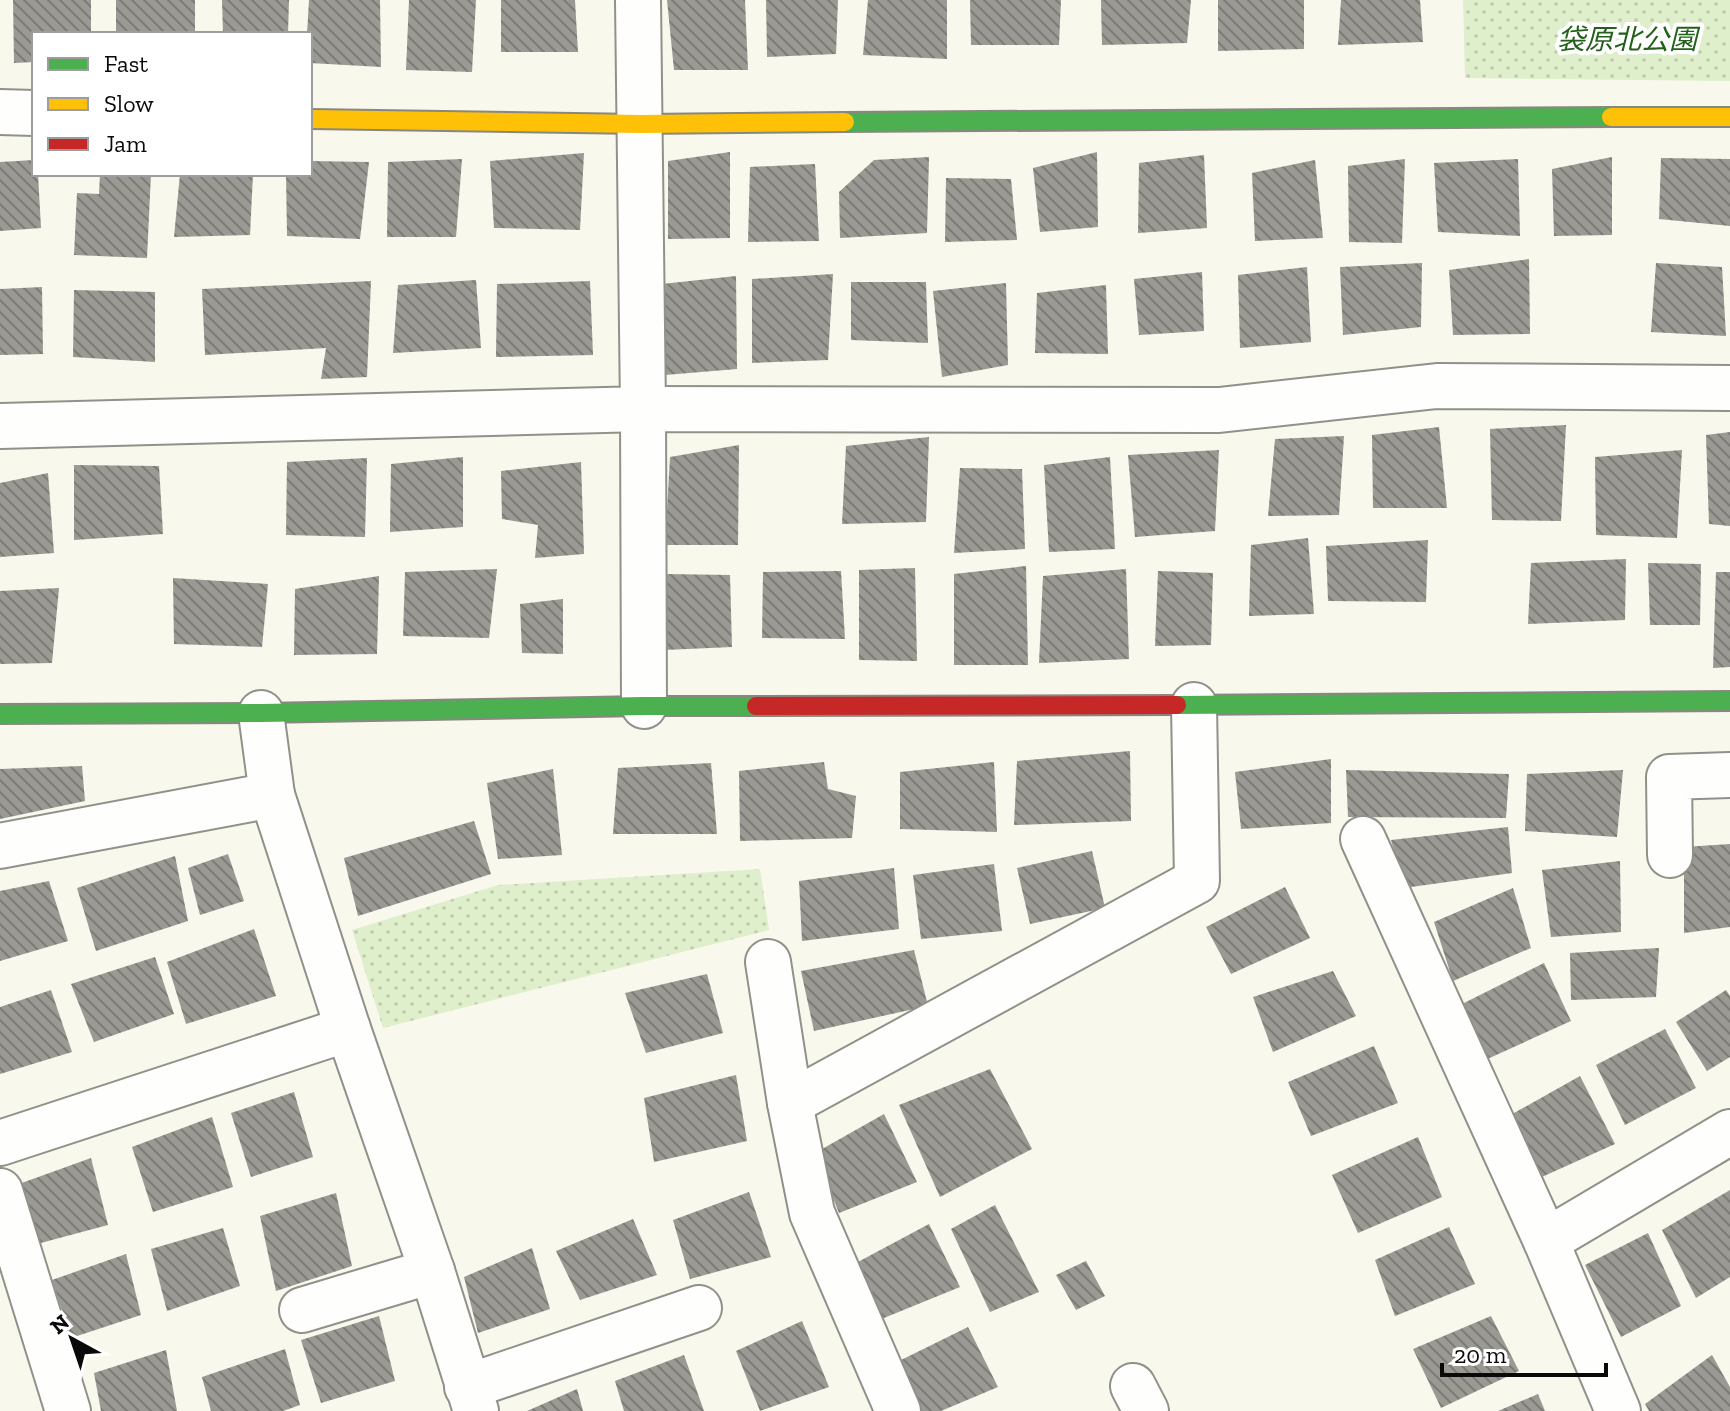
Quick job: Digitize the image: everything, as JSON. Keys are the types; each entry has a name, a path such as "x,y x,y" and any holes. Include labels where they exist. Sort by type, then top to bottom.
{"street":[{"path":"638,0 644,706"},
{"path":"0,112 32,113"},
{"path":"312,119 640,124 1730,117"},
{"path":"0,426 643,409 1219,410 1437,386 1730,388"},
{"path":"0,714 644,706 1730,701"},
{"path":"790,1103 1197,881 1194,705"},
{"path":"261,713 272,795 348,1029 432,1271 471,1399 699,1308"},
{"path":"1670,855 1669,777 1730,775"},
{"path":"0,846 272,795"},
{"path":"1363,839 1546,1241 1618,1411"},
{"path":"768,962 790,1103 812,1213 898,1411"},
{"path":"0,1143 348,1029"},
{"path":"1546,1241 1730,1132"},
{"path":"0,1191 68,1411"},
{"path":"302,1310 432,1271"}],"green space":[{"name":"袋原北公園","path":"1463,0 1730,0 1730,81 1465,78"},
{"path":"760,869 769,930 383,1028 352,930 498,885"}],"building":[{"path":"13,0 91,0 91,32 32,32 32,62 14,63"},
{"path":"116,0 195,0 195,32 116,32"},
{"path":"222,0 289,0 288,32 223,32"},
{"path":"309,0 380,0 381,67 312,63 312,32 307,32"},
{"path":"409,0 476,0 472,72 406,70"},
{"path":"501,0 575,0 578,52 501,52"},
{"path":"667,0 745,0 748,70 674,70"},
{"path":"766,0 838,0 836,54 767,57"},
{"path":"868,0 947,0 947,59 863,55"},
{"path":"970,0 1061,0 1059,45 971,45"},
{"path":"1101,0 1191,0 1187,43 1102,45"},
{"path":"1218,0 1304,0 1304,49 1218,51"},
{"path":"1341,0 1420,0 1423,42 1338,45"},
{"path":"730,152 730,238 668,239 668,161"},
{"path":"1097,152 1098,227 1040,232 1033,168"},
{"path":"584,153 580,230 494,228 490,161"},
{"path":"1204,155 1207,228 1138,233 1139,163"},
{"path":"929,157 927,233 840,238 839,192 874,160"},
{"path":"1612,157 1612,235 1554,236 1552,169"},
{"path":"1661,158 1730,159 1730,226 1659,219"},
{"path":"462,159 456,237 387,237 388,162"},
{"path":"1405,159 1402,243 1349,242 1348,166"},
{"path":"1518,159 1520,236 1438,232 1434,163"},
{"path":"32,160 32,176 38,176 41,228 0,231 0,162"},
{"path":"1315,160 1323,238 1255,241 1252,173"},
{"path":"312,161 369,162 360,239 287,236 286,176 312,176"},
{"path":"815,164 819,241 748,242 750,167"},
{"path":"100,176 151,176 147,258 74,255 77,193 99,194"},
{"path":"180,176 253,176 250,235 174,237"},
{"path":"946,178 1011,179 1017,240 945,242"},
{"path":"1529,259 1530,334 1453,335 1449,270"},
{"path":"1422,263 1421,327 1343,335 1340,267"},
{"path":"1656,263 1722,267 1726,336 1651,332"},
{"path":"1307,267 1311,342 1240,348 1238,275"},
{"path":"1202,272 1204,331 1139,335 1134,279"},
{"path":"833,274 828,360 752,363 752,279"},
{"path":"736,276 737,369 665,375 662,284"},
{"path":"476,280 481,348 393,353 398,285"},
{"path":"371,281 367,377 321,379 326,348 205,355 202,289"},
{"path":"590,281 593,355 496,357 497,284"},
{"path":"851,282 926,282 928,343 851,340"},
{"path":"1006,283 1008,365 942,377 933,291"},
{"path":"1106,285 1108,354 1035,353 1037,293"},
{"path":"42,287 43,354 0,355 0,289"},
{"path":"74,290 155,292 155,362 73,357"},
{"path":"1566,425 1561,521 1492,520 1490,429"},
{"path":"1439,427 1447,508 1373,508 1372,435"},
{"path":"1730,432 1730,526 1709,524 1706,435"},
{"path":"1344,436 1339,515 1268,516 1275,439"},
{"path":"929,437 926,522 842,524 846,446"},
{"path":"739,445 738,545 665,545 670,457"},
{"path":"1219,450 1215,531 1135,537 1128,455"},
{"path":"1682,450 1677,538 1596,535 1595,457"},
{"path":"463,457 463,527 390,532 391,464"},
{"path":"1110,457 1115,549 1049,552 1044,465"},
{"path":"367,458 365,537 286,535 287,462"},
{"path":"581,462 584,554 535,558 538,525 502,519 501,471"},
{"path":"74,465 159,466 163,534 74,540"},
{"path":"960,468 1022,469 1025,549 954,553"},
{"path":"48,473 54,553 0,557 0,483"},
{"path":"1308,538 1314,614 1249,616 1251,545"},
{"path":"1428,540 1426,602 1328,601 1326,546"},
{"path":"1626,559 1625,620 1528,624 1531,563"},
{"path":"1648,563 1701,564 1700,625 1650,625"},
{"path":"1026,566 1028,665 954,665 954,574"},
{"path":"915,568 917,661 859,660 859,570"},
{"path":"497,569 489,638 403,636 405,572"},
{"path":"1126,569 1129,659 1039,663 1043,576"},
{"path":"841,571 845,639 762,638 763,572"},
{"path":"1158,571 1213,573 1211,645 1155,646"},
{"path":"1716,572 1730,572 1730,667 1713,668"},
{"path":"666,574 730,575 732,647 665,650"},
{"path":"379,576 377,654 294,655 295,589"},
{"path":"173,578 268,584 262,647 174,644"},
{"path":"59,588 52,663 0,664 0,591"},
{"path":"563,599 563,654 522,653 520,604"},
{"path":"1130,751 1131,821 1014,825 1017,761"},
{"path":"1331,759 1331,823 1241,829 1235,772"},
{"path":"824,762 828,789 856,796 852,838 740,841 739,771"},
{"path":"994,762 997,832 900,829 900,772"},
{"path":"711,763 717,834 613,834 618,768"},
{"path":"82,766 85,801 0,819 0,769"},
{"path":"553,769 562,855 498,859 487,783"},
{"path":"1346,770 1509,774 1506,818 1348,817"},
{"path":"1623,770 1617,837 1525,831 1527,774"},
{"path":"474,821 491,874 358,916 344,858"},
{"path":"1508,827 1512,873 1404,888 1391,840"},
{"path":"1730,844 1730,927 1684,933 1684,847"},
{"path":"1092,851 1105,908 1030,924 1017,868"},
{"path":"228,854 244,901 200,915 188,868"},
{"path":"175,856 188,921 96,951 77,888"},
{"path":"1620,861 1621,932 1551,937 1542,870"},
{"path":"994,864 1002,931 921,939 913,875"},
{"path":"894,868 899,929 802,941 799,881"},
{"path":"49,881 68,941 0,961 0,891"},
{"path":"1285,887 1310,938 1231,974 1206,927"},
{"path":"1513,888 1531,948 1453,981 1434,922"},
{"path":"254,929 276,996 186,1024 167,962"},
{"path":"1659,948 1656,997 1571,1000 1570,953"},
{"path":"914,950 928,1006 814,1031 801,971"},
{"path":"155,957 174,1014 94,1042 71,984"},
{"path":"1544,963 1571,1021 1483,1061 1456,1007"},
{"path":"1333,971 1356,1016 1273,1052 1253,997"},
{"path":"707,974 723,1033 646,1053 625,993"},
{"path":"51,990 72,1052 0,1074 0,1007"},
{"path":"1726,990 1730,996 1730,1057 1707,1071 1676,1022"},
{"path":"1665,1029 1696,1088 1625,1125 1596,1065"},
{"path":"1374,1046 1398,1103 1311,1136 1288,1082"},
{"path":"990,1069 1032,1149 940,1197 899,1105"},
{"path":"736,1075 747,1141 654,1162 644,1098"},
{"path":"1580,1076 1615,1144 1533,1181 1507,1117"},
{"path":"294,1092 313,1157 251,1177 231,1113"},
{"path":"884,1114 917,1182 839,1213 815,1153"},
{"path":"212,1117 233,1187 153,1212 132,1147"},
{"path":"1418,1137 1442,1197 1358,1233 1332,1175"},
{"path":"91,1158 108,1225 37,1244 16,1185"},
{"path":"1730,1190 1730,1277 1696,1298 1662,1230"},
{"path":"749,1192 771,1257 690,1279 673,1220"},
{"path":"336,1193 352,1266 276,1291 260,1216"},
{"path":"995,1205 1039,1292 990,1312 951,1229"},
{"path":"633,1219 657,1275 580,1300 556,1251"},
{"path":"929,1224 960,1287 879,1320 856,1263"},
{"path":"1449,1227 1475,1284 1395,1316 1375,1260"},
{"path":"223,1228 240,1286 167,1311 151,1249"},
{"path":"1648,1233 1681,1306 1621,1337 1585,1265"},
{"path":"532,1248 550,1309 478,1333 464,1277"},
{"path":"126,1254 141,1315 71,1338 52,1280"},
{"path":"1086,1261 1105,1296 1076,1310 1056,1275"},
{"path":"379,1316 395,1381 321,1403 301,1340"},
{"path":"1491,1316 1519,1371 1441,1408 1413,1349"},
{"path":"802,1321 829,1387 760,1411 736,1351"},
{"path":"968,1327 998,1387 941,1411 916,1411 895,1363"},
{"path":"285,1349 300,1405 283,1411 211,1411 202,1377"},
{"path":"166,1350 177,1411 101,1411 94,1373"},
{"path":"684,1355 704,1411 624,1411 615,1381"},
{"path":"1712,1355 1730,1387 1730,1411 1649,1411 1645,1404"},
{"path":"577,1389 583,1411 527,1411"},
{"path":"1538,1394 1545,1411 1498,1411"}],"traffic: fast":[{"path":"845,122 1611,117"},
{"path":"1177,705 1730,701"},
{"path":"0,714 756,706"}],"traffic: slow":[{"path":"1611,117 1730,117"},
{"path":"312,119 640,124 845,122"}],"traffic: jam":[{"path":"756,706 1177,705"}]}
